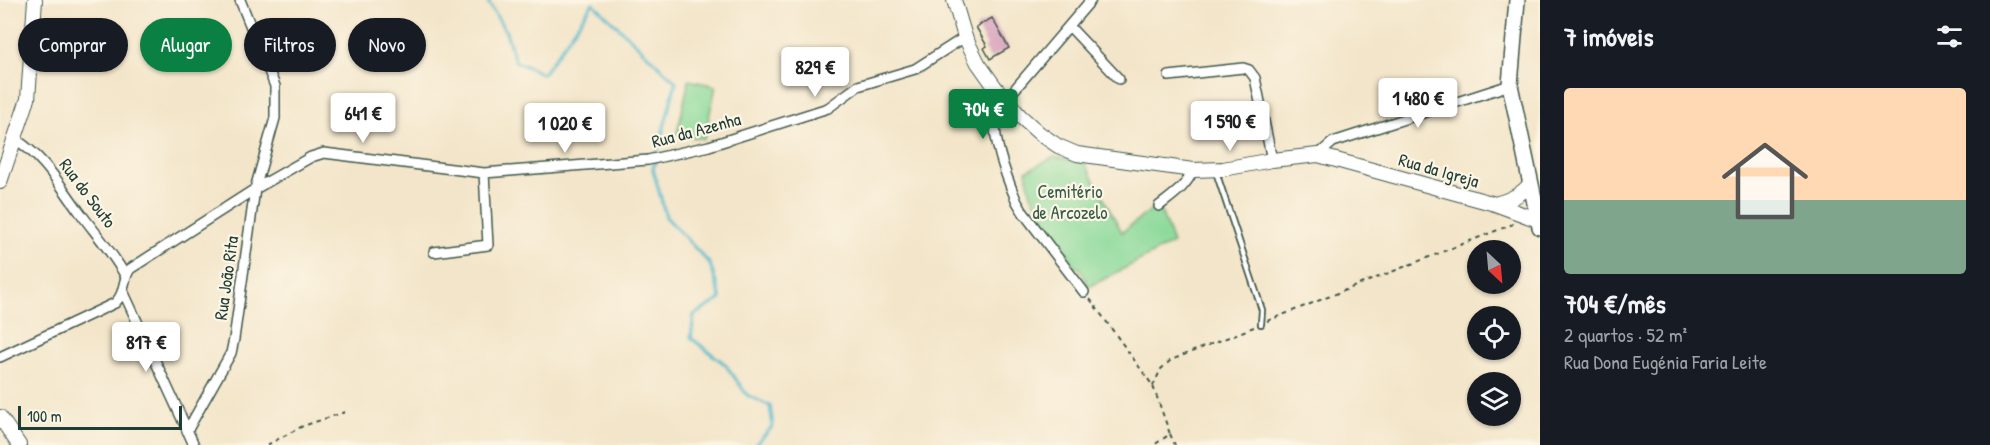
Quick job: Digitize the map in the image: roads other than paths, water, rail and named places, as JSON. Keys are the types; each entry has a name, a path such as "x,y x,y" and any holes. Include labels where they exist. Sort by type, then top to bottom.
{"main road":[{"path":"1517,0 1510,85 1530,184 1534,221"}],"street":[{"path":"0,182 28,99 35,0"},
{"name":"Rua João Rita","path":"188,431 231,353 255,189 275,118 275,86 240,0"},
{"name":"Rua da Igreja","path":"956,0 965,37 978,63 1006,99 1039,134 1077,154 1193,170 1318,155 1495,204 1534,221"},
{"path":"1084,292 1023,212 1013,191 995,135 994,122 999,105 1091,0"},
{"path":"1069,26 1119,79"},
{"name":"Rua da Azenha","path":"125,275 130,269 255,189 311,157 324,153 484,173 648,160 709,146 828,108 858,86 915,69 965,37"},
{"path":"1169,76 1243,68 1249,70 1254,78 1272,160"},
{"path":"1318,155 1333,142 1510,85"},
{"name":"Rua do Souto","path":"15,139 29,148 47,165 114,255 125,275"},
{"path":"1159,206 1183,187 1193,170"},
{"path":"434,252 488,245 484,173"},
{"name":"Rua da Igreja","path":"1495,204 1510,200 1523,192 1530,184"},
{"path":"0,357 107,308 121,297 125,275"},
{"path":"123,291 194,445"},
{"path":"0,417 19,445"}],"lane":[{"path":"1215,169 1262,310 1261,324"}],"waterway":[{"path":"487,0 506,32 515,61 543,74 593,3 676,82 653,169 666,217 710,264 721,299 694,315 691,338 725,364 747,395 770,406 773,426 755,445"}],"park label":[{"name":"Cemitério de Arcozelo","path":"1070,201"}]}
